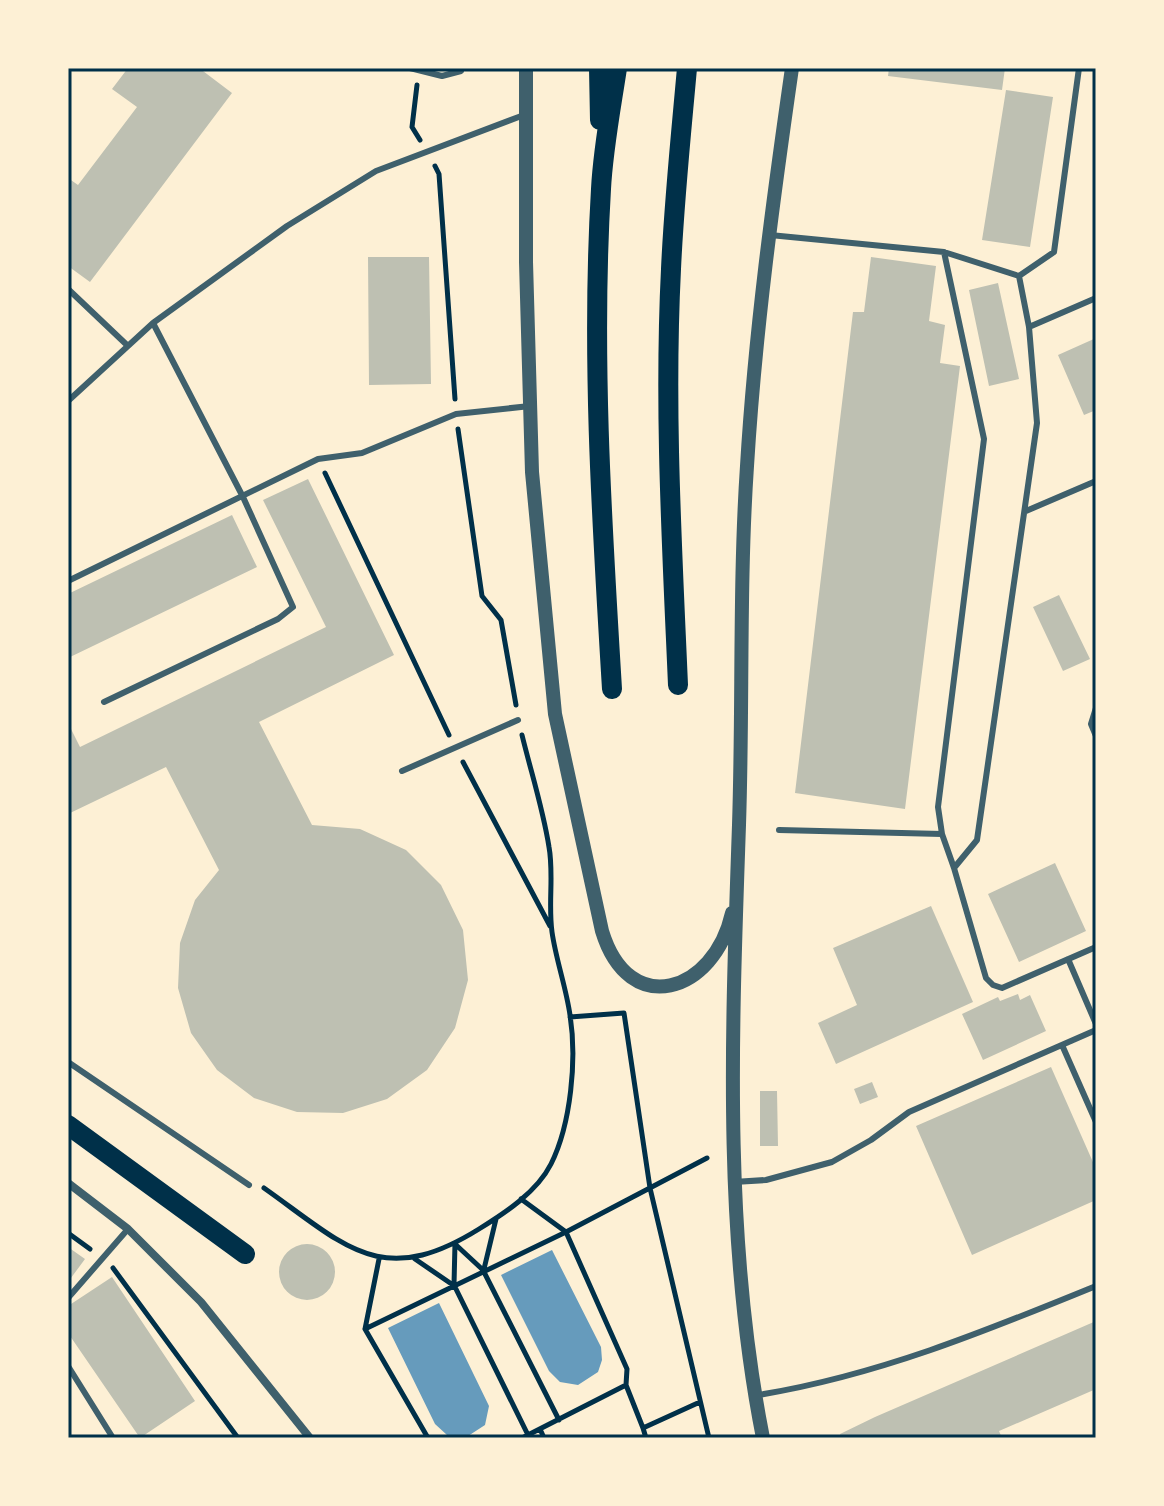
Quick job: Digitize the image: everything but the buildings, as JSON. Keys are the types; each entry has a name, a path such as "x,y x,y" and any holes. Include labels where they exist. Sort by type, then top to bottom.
{"main road":[{"path":"599,68 599,401 612,689"},
{"path":"601,187 617,68"},
{"path":"678,685 669,369 677,185 687,68"},
{"path":"677,185 699,68"},
{"path":"68,1125 245,1254"}],"street":[{"path":"526,68 524,115 532,472 555,714 606,942 617,963 636,979 648,984 678,984 698,974 713,958 729,923 736,893"},
{"path":"763,1438 739,1276 734,1182 736,893 747,468 768,234 792,68"},
{"path":"68,1183 128,1229 201,1302 310,1438"}],"lane":[{"path":"410,68 442,76 461,71"},
{"path":"1019,276 1054,252 1079,68"},
{"path":"68,401 153,323 287,226 376,171 524,115"},
{"path":"768,234 944,252 1019,276"},
{"path":"944,252 984,439 938,807 942,834 986,978 993,985 1002,988 1096,947"},
{"path":"954,868 977,840 1037,423 1029,327 1019,276"},
{"path":"68,289 128,346"},
{"path":"1029,327 1096,298"},
{"path":"104,702 289,613 293,607 243,497 153,323"},
{"path":"68,581 318,459 362,453 456,414 530,406"},
{"path":"1026,511 1096,481"},
{"path":"1096,708 1091,724 1096,736"},
{"path":"402,771 518,720"},
{"path":"779,830 942,834"},
{"path":"1068,959 1096,1024"},
{"path":"734,1182 766,1180 832,1162 871,1140 909,1112 1096,1030"},
{"path":"1062,1045 1096,1122"},
{"path":"68,1062 249,1185"},
{"path":"68,1298 128,1229"},
{"path":"755,1395 793,1389 943,1348 1096,1286"},
{"path":"68,1366 113,1438"}],"path":[{"path":"262,1186 352,1248 379,1259 415,1259 455,1243 496,1219 521,1199 550,1167 559,1141 570,1076 570,1017 552,931 550,849 518,720 501,620 482,596 456,414 439,174 412,127 418,72"},
{"path":"318,459 454,746 520,864 552,931"},
{"path":"570,1017 624,1013 650,1188 709,1438"},
{"path":"365,1329 566,1232 707,1158"},
{"path":"521,1199 566,1232 627,1369 626,1385 646,1438"},
{"path":"483,1270 496,1219"},
{"path":"68,1233 115,1270 238,1438"},
{"path":"455,1243 454,1285 525,1437 626,1385"},
{"path":"455,1243 483,1270 559,1420"},
{"path":"379,1259 365,1329 428,1438"},
{"path":"415,1259 454,1285"},
{"path":"643,1428 700,1402"},
{"path":"540,1429 544,1438"}],"water":[{"path":"552,1250 601,1347 602,1360 598,1372 578,1385 560,1382 549,1371 501,1275"},
{"path":"439,1303 489,1406 485,1425 465,1438 447,1435 435,1424 388,1328"}]}
